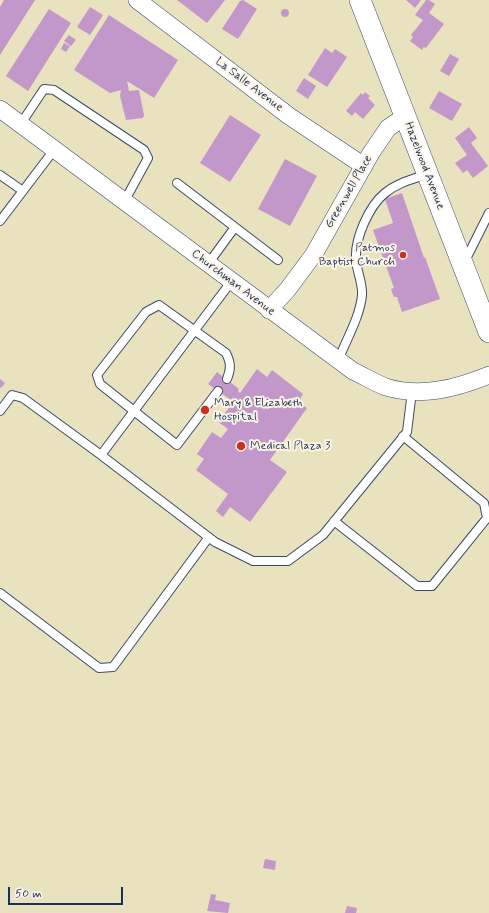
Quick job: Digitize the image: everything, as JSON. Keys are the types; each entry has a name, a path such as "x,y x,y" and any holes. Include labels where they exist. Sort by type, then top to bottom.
{"street":[{"name":"La Salle Avenue","path":"137,0 289,116 364,166"},
{"name":"Hazelwood Avenue","path":"360,0 404,117 489,332"},
{"name":"Churchman Avenue","path":"0,109 352,371 385,386 412,391 433,391 455,387 489,375"},
{"name":"Greenwell Place","path":"269,310 288,289 314,254 364,166 388,128 404,117"}],"lane":[{"path":"20,125 44,89 54,90 144,150 148,158 124,202"},
{"path":"0,221 54,150"},
{"path":"338,361 359,310 362,293 356,259 356,244 362,226 384,194 396,186 427,174"},
{"path":"0,175 23,191"},
{"path":"177,183 278,260"},
{"path":"463,265 489,213"},
{"path":"208,264 235,227"},
{"path":"101,454 231,282"},
{"path":"218,390 177,445 100,384 97,375 146,312 159,305 226,352 230,361 231,371 227,380"},
{"path":"0,412 12,395 23,398 101,454 209,537 253,561 288,561 323,535 406,432 412,391"},
{"path":"334,521 417,586 432,586 487,518 484,503 403,436"},
{"path":"0,593 99,668 114,667 209,537"}],"building":[{"path":"4,0 35,0 0,55 0,7"},
{"path":"177,0 225,0 207,23"},
{"path":"243,0 257,9 238,39 222,29 240,1"},
{"path":"406,0 421,0 415,8"},
{"path":"426,0 429,0 435,4 429,13 444,24 426,48 424,47 422,50 410,41 413,37 411,35 423,20 415,15"},
{"path":"90,7 103,15 90,35 77,27"},
{"path":"49,9 71,23 28,91 6,76"},
{"path":"285,9 288,10 288,16 285,17 282,16 281,13 282,10"},
{"path":"109,15 178,60 154,98 127,81 129,91 139,90 144,115 143,118 126,120 120,96 121,90 110,93 74,70"},
{"path":"69,35 76,40 71,46 64,41"},
{"path":"64,43 70,46 66,52 61,49"},
{"path":"325,48 332,53 335,49 347,57 327,87 308,75"},
{"path":"450,54 459,59 449,76 440,71"},
{"path":"304,78 316,86 308,99 296,91"},
{"path":"439,91 462,104 452,121 429,108"},
{"path":"365,92 370,96 368,98 375,105 363,119 355,112 352,116 346,111 361,93 363,95"},
{"path":"230,115 261,135 230,182 200,163"},
{"path":"469,127 477,138 471,143 488,166 473,178 467,170 463,173 455,163 467,155 455,138"},
{"path":"285,159 317,176 290,226 258,209"},
{"name":"Patmos Baptist Church","path":"402,193 424,258 425,257 440,299 402,312 397,297 394,297 391,289 394,288 373,230 393,223 385,199"},
{"name":"Medical Plaza 3","path":"257,369 267,377 272,370 303,394 298,402 307,408 270,460 287,472 250,522 230,507 223,517 216,511 228,494 196,470 204,459 197,454 212,432 221,438 228,429 218,422 235,400 233,398 231,400 208,384 217,372 239,389 238,391 240,393"},
{"path":"0,379 5,383 1,388 0,387"},
{"path":"265,859 276,861 275,870 263,868"},
{"path":"211,894 216,895 215,900 230,903 228,913 207,911"},
{"path":"347,906 357,908 356,913 345,913"}],"place":[{"name":"Patmos Baptist Church","path":"403,255"},
{"name":"Mary & Elizabeth Hospital","path":"205,410"},
{"name":"Medical Plaza 3","path":"241,446"}]}
